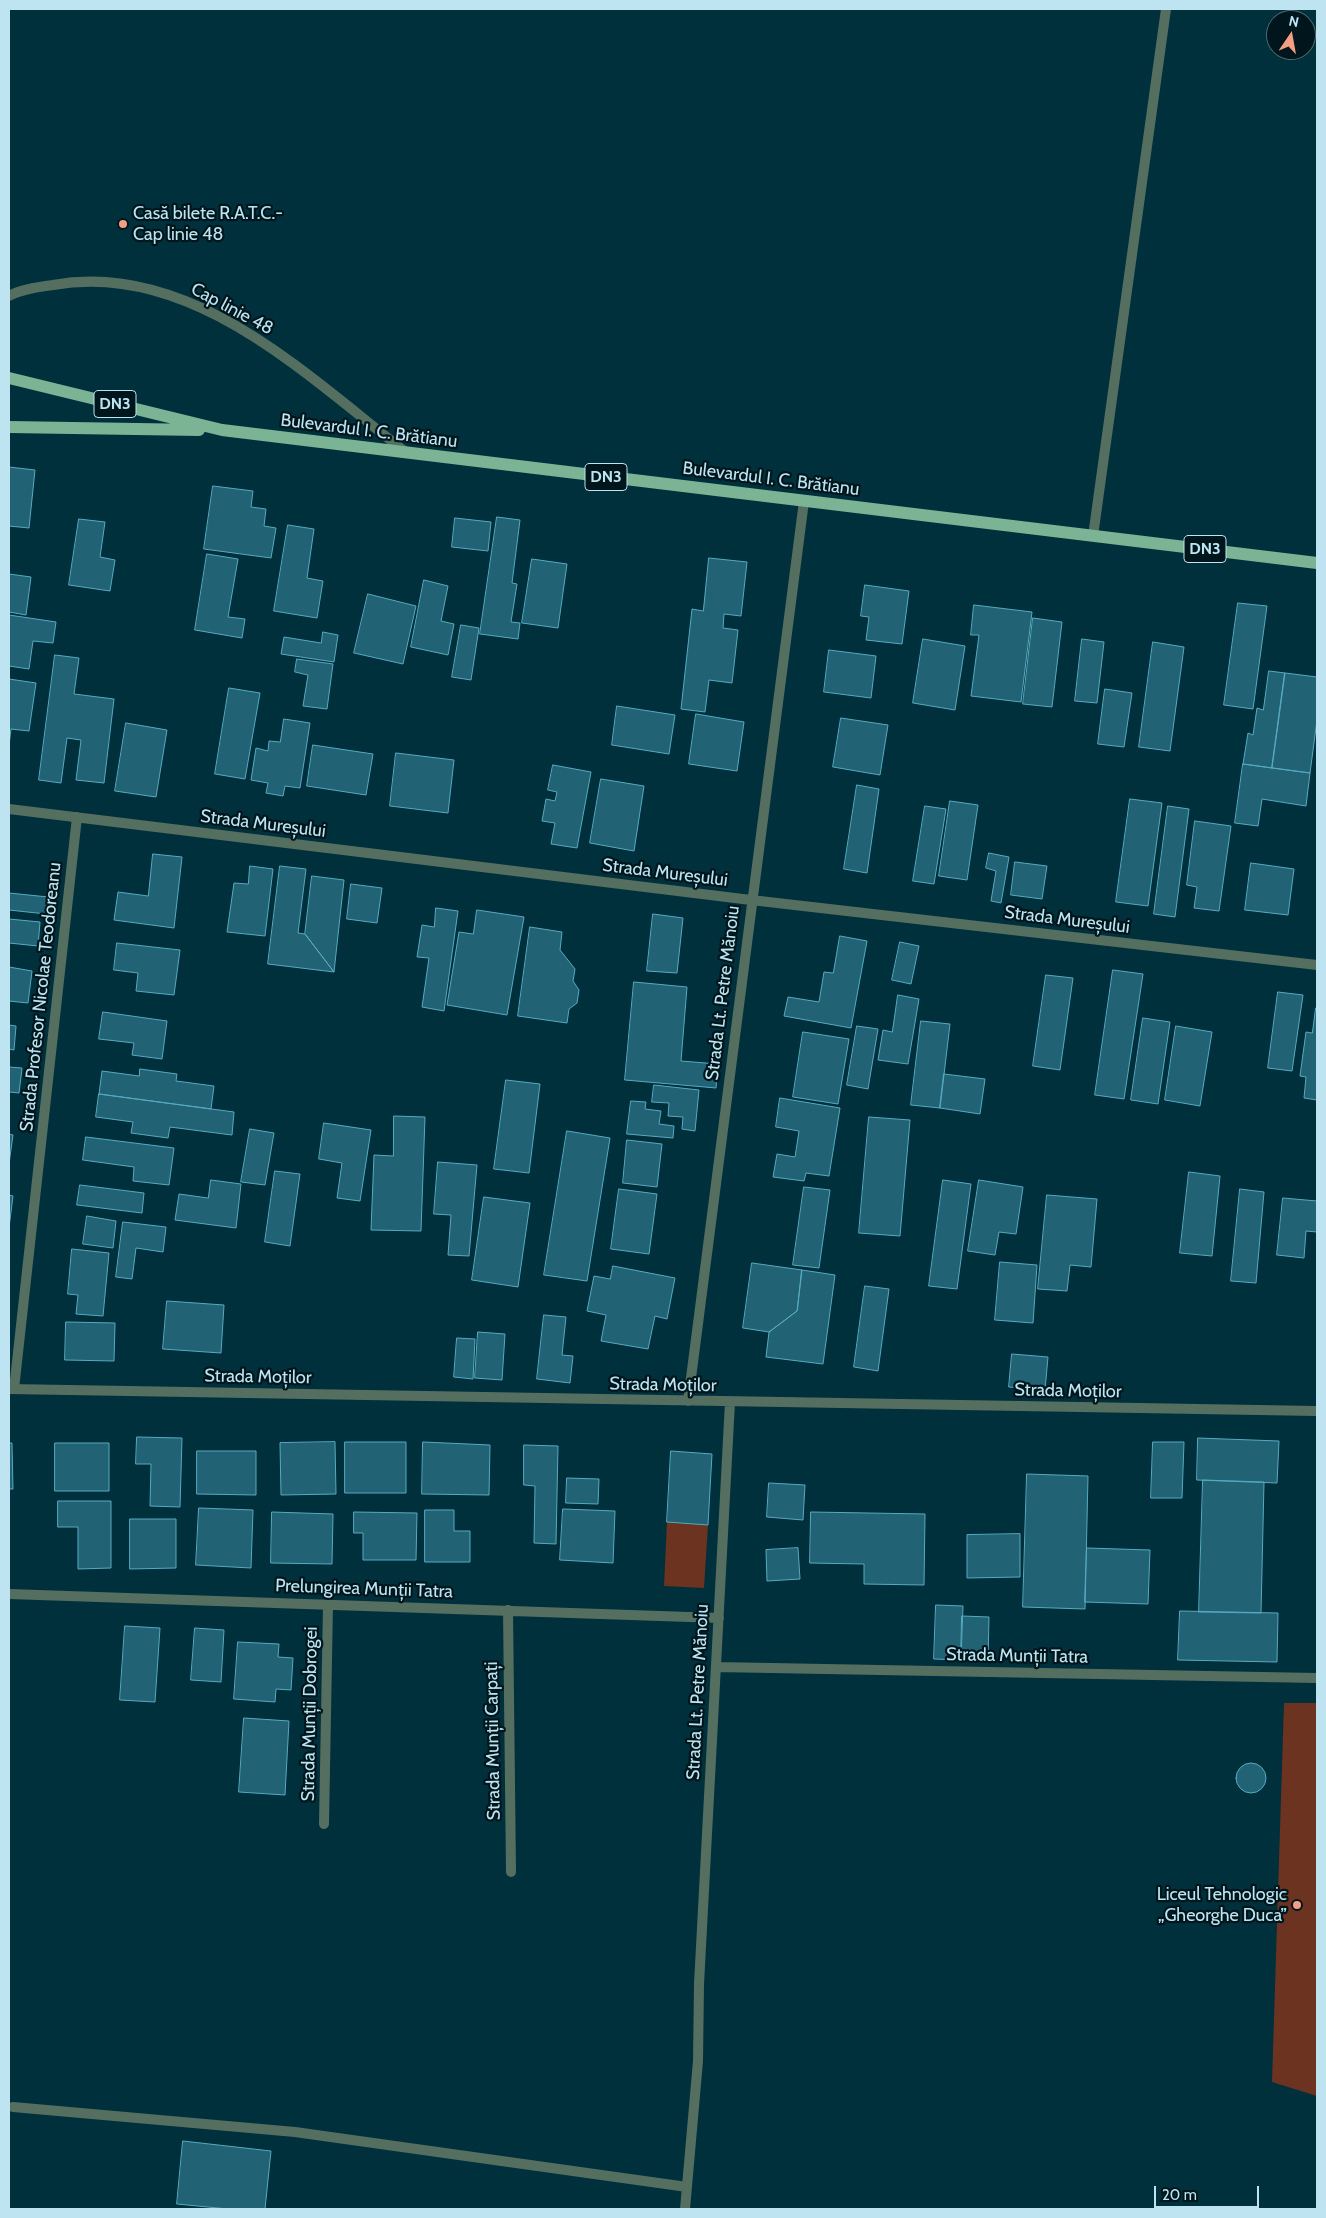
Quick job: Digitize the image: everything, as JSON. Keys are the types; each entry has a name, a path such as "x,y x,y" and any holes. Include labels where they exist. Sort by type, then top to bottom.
{"main road":[{"name":"Bulevardul I. C. Brătianu","path":"9,378 222,430 1317,563"},
{"name":"Bulevardul I. C. Brătianu","path":"9,427 222,430"}],"street":[{"path":"1092,536 1166,9"},
{"name":"Cap linie 48","path":"9,296 78,280 128,284 182,298 226,319 262,340 408,454"},
{"name":"Strada Lt. Petre Mănoiu","path":"688,1401 751,900 804,501"},
{"name":"Strada Mureșului","path":"9,809 751,900 1317,965"},
{"name":"Strada Profesor Nicolae Teodoreanu","path":"11,1389 77,817"},
{"name":"Strada Moților","path":"11,1389 1317,1411"},
{"name":"Strada Lt. Petre Mănoiu","path":"685,2209 698,2061 698,1984 730,1402"},
{"name":"Prelungirea Munții Tatra","path":"9,1594 719,1618"},
{"name":"Strada Munții Dobrogei","path":"324,1824 328,1604"},
{"name":"Strada Munții Carpați","path":"508,1610 510,1872"},
{"name":"Strada Munții Tatra","path":"716,1667 1317,1678"},
{"path":"13,2107 295,2132 687,2187"}],"shaded area":[{"path":"667,1522 708,1525 704,1588 664,1586"},
{"name":"Liceul Tehnologic „Gheorghe Duca”","path":"1284,1703 1317,1703 1317,2096 1272,2082"}],"building":[{"path":"9,467 35,470 29,528 9,526"},
{"path":"213,486 253,491 251,507 266,509 264,526 276,528 271,558 204,549"},
{"path":"497,517 520,520 512,583 517,584 511,622 520,623 518,639 480,634"},
{"path":"455,518 491,522 488,551 452,547"},
{"path":"79,519 105,522 100,557 115,560 110,591 69,585"},
{"path":"288,525 314,529 307,578 323,581 317,618 274,611"},
{"path":"207,554 238,559 228,617 245,619 242,638 195,630"},
{"path":"709,558 747,562 741,616 724,614 723,628 738,630 732,683 709,680 705,712 681,709 692,609 703,611"},
{"path":"532,559 567,564 558,628 522,623"},
{"path":"9,574 31,577 26,615 9,612"},
{"path":"424,580 448,586 441,621 454,624 448,655 411,647"},
{"path":"865,585 909,591 902,644 866,640 869,617 861,616"},
{"path":"368,594 416,606 403,664 354,653"},
{"path":"1238,603 1267,606 1253,709 1224,705"},
{"path":"974,605 1032,612 1021,702 971,696 979,635 971,635"},
{"path":"9,615 56,622 53,643 33,641 29,669 9,666"},
{"path":"1033,618 1062,622 1052,707 1023,704"},
{"path":"461,625 479,628 471,680 452,677"},
{"path":"323,632 338,635 334,662 281,654 284,637 321,643"},
{"path":"923,639 965,646 955,710 913,703"},
{"path":"1082,639 1104,642 1097,703 1075,701"},
{"path":"1153,642 1184,647 1170,751 1139,747"},
{"path":"829,650 876,656 871,698 824,692"},
{"path":"55,655 79,658 74,694 114,699 104,783 76,780 81,740 67,738 61,783 39,780"},
{"path":"297,659 333,664 327,709 303,706 308,675 295,672"},
{"path":"1269,671 1285,673 1272,768 1243,764 1248,733 1253,735 1257,708 1263,710"},
{"path":"1285,673 1317,677 1317,720 1310,773 1272,768"},
{"path":"9,679 36,683 29,731 11,729 9,746"},
{"path":"229,688 260,693 245,779 215,774"},
{"path":"1105,689 1132,693 1124,747 1098,744"},
{"path":"617,706 675,715 669,754 612,745"},
{"path":"696,714 744,722 737,771 689,764"},
{"path":"841,718 888,725 880,775 833,767"},
{"path":"284,719 310,723 300,788 285,786 283,796 266,793 268,783 251,780 256,748 268,751 269,741 280,742"},
{"path":"126,723 167,730 156,797 115,791"},
{"path":"313,745 373,754 366,795 307,786"},
{"path":"396,753 454,760 448,813 390,806"},
{"path":"1243,764 1310,773 1306,806 1262,799 1258,826 1235,823"},
{"path":"553,765 591,772 577,848 551,844 555,823 542,821 546,799 555,801 557,792 548,790"},
{"path":"601,779 644,786 634,851 590,843"},
{"path":"857,785 879,789 867,873 844,869"},
{"path":"1130,799 1162,803 1148,906 1116,902"},
{"path":"950,801 978,805 967,880 939,876"},
{"path":"925,806 946,809 934,884 913,881"},
{"path":"1168,806 1189,809 1175,917 1154,914"},
{"path":"1195,821 1231,826 1219,911 1194,908 1197,887 1187,885"},
{"path":"989,853 1009,857 1001,903 991,901 996,871 986,868"},
{"path":"153,854 182,857 174,928 114,920 118,892 148,896"},
{"path":"1015,862 1047,866 1042,899 1011,895"},
{"path":"1251,863 1294,869 1288,915 1245,910"},
{"path":"250,866 273,869 265,936 227,932 234,883 248,884"},
{"path":"280,866 306,869 298,933 305,934 334,972 268,964"},
{"path":"312,876 344,880 334,972 305,934"},
{"path":"351,884 382,888 377,923 347,919"},
{"path":"9,893 48,897 46,914 9,910"},
{"path":"436,908 458,911 444,1011 422,1007 429,958 417,957 422,925 434,927"},
{"path":"477,910 524,917 507,1015 447,1005 459,932 473,934"},
{"path":"653,914 683,918 677,973 647,971"},
{"path":"9,919 40,922 38,946 9,943"},
{"path":"530,927 562,932 560,950 575,969 573,981 579,990 577,1003 569,1009 567,1023 518,1016"},
{"path":"840,936 867,941 851,1028 784,1016 788,997 819,1002 824,972 833,973"},
{"path":"900,942 919,946 911,984 892,980"},
{"path":"117,943 180,950 174,995 136,991 138,973 114,970"},
{"path":"9,967 32,971 28,1003 9,1001"},
{"path":"1113,970 1143,974 1124,1099 1095,1095"},
{"path":"1046,975 1073,978 1060,1070 1033,1066"},
{"path":"634,982 687,987 681,1061 718,1064 716,1088 625,1080"},
{"path":"1278,992 1303,995 1292,1071 1268,1068"},
{"path":"898,995 919,999 908,1064 878,1060 883,1030 892,1032"},
{"path":"1316,1008 1317,1100 1304,1098 1306,1077 1300,1076 1306,1032 1312,1033"},
{"path":"103,1012 167,1021 162,1059 132,1055 134,1043 99,1039"},
{"path":"1143,1018 1170,1022 1158,1104 1131,1100"},
{"path":"921,1021 950,1024 940,1108 911,1105"},
{"path":"9,1025 16,1026 14,1050 9,1049"},
{"path":"857,1026 878,1029 868,1089 847,1085"},
{"path":"1176,1026 1212,1032 1200,1106 1165,1100"},
{"path":"803,1032 849,1039 838,1104 793,1097"},
{"path":"9,1067 22,1068 19,1093 9,1092"},
{"path":"140,1069 177,1074 176,1081 214,1086 211,1109 99,1094 102,1071 139,1076"},
{"path":"944,1074 985,1079 980,1114 940,1108"},
{"path":"506,1080 540,1084 529,1173 494,1169"},
{"path":"654,1085 699,1090 695,1131 682,1129 683,1117 668,1116 669,1103 652,1102"},
{"path":"99,1094 234,1112 232,1135 170,1127 168,1138 131,1133 133,1122 96,1117"},
{"path":"780,1098 840,1108 829,1176 806,1173 804,1181 773,1177 777,1154 795,1157 799,1131 776,1127"},
{"path":"631,1101 646,1102 645,1109 661,1111 659,1124 674,1126 673,1138 627,1134"},
{"path":"394,1116 425,1117 421,1231 371,1230 374,1155 393,1156"},
{"path":"869,1117 910,1120 900,1236 859,1233"},
{"path":"324,1123 371,1130 360,1201 337,1198 342,1163 319,1159"},
{"path":"250,1129 274,1133 265,1185 241,1182"},
{"path":"567,1131 610,1138 587,1281 544,1275"},
{"path":"9,1134 13,1135 9,1164"},
{"path":"86,1137 174,1148 169,1185 133,1181 134,1167 83,1160"},
{"path":"627,1140 662,1144 657,1187 623,1183"},
{"path":"438,1162 477,1165 469,1256 448,1255 451,1215 434,1214"},
{"path":"275,1171 300,1174 290,1246 265,1242"},
{"path":"1189,1172 1220,1176 1212,1256 1180,1253"},
{"path":"211,1180 241,1184 236,1228 175,1220 179,1194 208,1198"},
{"path":"943,1180 971,1184 957,1289 929,1286"},
{"path":"979,1180 1023,1187 1016,1234 999,1232 995,1255 968,1251"},
{"path":"80,1185 144,1193 142,1213 77,1205"},
{"path":"804,1187 830,1190 819,1268 793,1265"},
{"path":"619,1189 657,1194 649,1254 611,1249"},
{"path":"1240,1189 1264,1192 1256,1283 1231,1281"},
{"path":"9,1195 13,1196 9,1228"},
{"path":"1047,1195 1097,1199 1091,1267 1070,1265 1067,1291 1038,1289"},
{"path":"484,1197 530,1203 518,1287 472,1280"},
{"path":"1283,1198 1317,1201 1317,1232 1306,1231 1304,1258 1277,1255"},
{"path":"87,1216 116,1221 113,1248 83,1244"},
{"path":"123,1222 166,1227 163,1252 136,1248 132,1279 116,1277"},
{"path":"72,1249 109,1253 103,1316 76,1314 78,1295 68,1294"},
{"path":"1000,1262 1037,1265 1033,1323 995,1320"},
{"path":"752,1263 802,1270 797,1311 769,1332 743,1328"},
{"path":"613,1266 675,1278 667,1319 655,1316 648,1349 601,1341 606,1315 587,1311 594,1276 610,1279"},
{"path":"802,1270 835,1275 823,1364 766,1357 769,1332 797,1311"},
{"path":"865,1286 889,1289 878,1371 854,1367"},
{"path":"167,1301 224,1305 221,1353 163,1349"},
{"path":"544,1315 566,1317 562,1355 573,1356 570,1383 537,1379"},
{"path":"66,1322 115,1323 114,1361 65,1360"},
{"path":"478,1332 505,1334 502,1380 475,1378"},
{"path":"457,1338 475,1339 473,1379 454,1377"},
{"path":"1012,1354 1048,1357 1045,1390 1009,1387"},
{"path":"137,1437 182,1438 180,1507 150,1506 151,1464 136,1464"},
{"path":"1198,1438 1279,1441 1277,1483 1197,1480"},
{"path":"335,1442 336,1494 281,1495 280,1443"},
{"path":"345,1442 406,1442 406,1493 345,1493"},
{"path":"423,1442 490,1445 489,1495 422,1494"},
{"path":"1153,1442 1184,1442 1182,1498 1151,1498"},
{"path":"9,1443 12,1443 13,1489 9,1489"},
{"path":"55,1443 109,1443 109,1491 55,1491"},
{"path":"524,1445 558,1446 556,1544 534,1543 535,1486 524,1485"},
{"path":"197,1451 256,1451 256,1495 197,1494"},
{"path":"671,1451 712,1454 708,1525 667,1522"},
{"path":"1027,1474 1088,1476 1085,1609 1023,1607"},
{"path":"567,1478 599,1479 598,1504 566,1503"},
{"path":"1203,1480 1264,1482 1261,1613 1199,1612"},
{"path":"769,1483 805,1485 803,1520 767,1517"},
{"path":"58,1501 111,1501 111,1568 78,1569 78,1527 58,1527"},
{"path":"199,1508 253,1510 251,1568 196,1565"},
{"path":"563,1509 615,1511 613,1563 560,1560"},
{"path":"425,1510 454,1510 454,1531 470,1531 470,1562 425,1562"},
{"path":"272,1512 333,1514 332,1564 271,1563"},
{"path":"354,1512 417,1513 416,1560 363,1560 363,1533 354,1533"},
{"path":"811,1512 925,1514 924,1585 864,1584 864,1564 810,1563"},
{"path":"130,1519 176,1519 176,1568 130,1569"},
{"path":"1020,1534 1020,1577 967,1578 967,1535"},
{"path":"798,1548 800,1579 767,1581 766,1550"},
{"path":"1087,1548 1150,1550 1148,1604 1085,1602"},
{"path":"936,1605 963,1606 961,1660 934,1659"},
{"path":"1180,1611 1278,1613 1277,1662 1178,1660"},
{"path":"962,1616 989,1617 988,1661 961,1660"},
{"path":"125,1626 160,1628 155,1702 120,1700"},
{"path":"195,1628 224,1630 221,1682 191,1680"},
{"path":"238,1642 279,1644 278,1657 293,1658 291,1690 276,1689 275,1702 234,1699"},
{"path":"244,1718 289,1721 285,1795 239,1792"},
{"path":"1251,1763 1262,1767 1266,1778 1262,1789 1251,1793 1240,1789 1236,1778 1240,1767"},
{"path":"183,2141 271,2151 265,2209 228,2209 177,2204"}],"place":[{"name":"Casă bilete R.A.T.C.- Cap linie 48","path":"123,224"},
{"name":"Liceul Tehnologic „Gheorghe Duca”","path":"1297,1905"}]}
